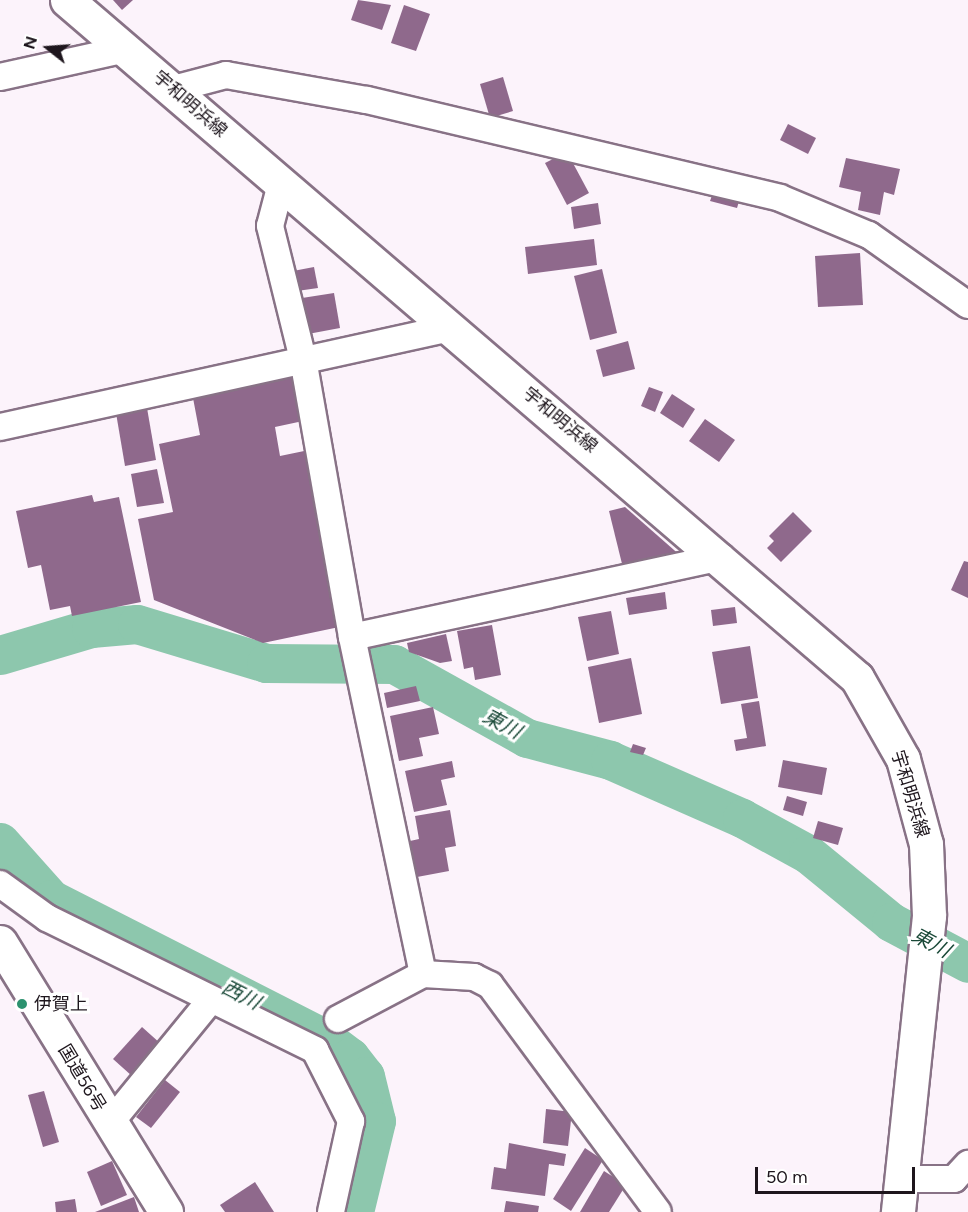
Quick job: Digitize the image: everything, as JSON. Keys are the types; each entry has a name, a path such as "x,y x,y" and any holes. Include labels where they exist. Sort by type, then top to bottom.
{"main road":[{"name":"宇和明浜線","path":"68,0 721,557 857,678 903,759 926,844 929,916 926,958 902,1179"},
{"name":"国道56号","path":"0,942 166,1212"},
{"path":"898,1212 902,1179"}],"street":[{"path":"0,77 126,49"},
{"path":"173,89 226,75 367,100 780,198 869,235 968,305"},
{"path":"281,184 270,226 303,359 356,656 423,974"},
{"path":"0,427 452,328"},
{"path":"356,656 721,557"},
{"path":"0,884 47,918 210,1001 315,1050 336,1083 351,1121 331,1212"},
{"path":"338,1019 423,974 474,977 490,985 658,1212"},
{"path":"110,1123 210,1001"},
{"path":"902,1179 954,1179 968,1164"}],"building":[{"path":"113,0 133,0 122,10"},
{"path":"358,0 391,5 382,30 351,20"},
{"path":"404,5 430,14 416,51 391,43"},
{"path":"503,77 513,111 490,118 480,84"},
{"path":"788,124 816,138 808,154 780,140"},
{"path":"567,152 589,193 567,205 545,163"},
{"path":"846,158 900,169 894,195 884,192 880,215 858,210 861,192 839,187"},
{"path":"714,190 740,198 737,208 710,201"},
{"path":"598,203 601,224 574,229 571,207"},
{"path":"594,239 597,265 528,274 525,247"},
{"path":"860,253 863,305 818,307 815,256"},
{"path":"314,267 318,288 297,291 293,271"},
{"path":"602,269 617,333 590,340 574,276"},
{"path":"334,293 340,328 308,334 302,298"},
{"path":"628,341 635,369 603,377 596,350"},
{"path":"294,377 303,421 275,427 280,456 309,450 344,626 263,643 154,600 138,519 173,512 159,444 200,435 193,398"},
{"path":"649,387 663,392 655,412 641,406"},
{"path":"672,394 695,409 683,428 660,413"},
{"path":"147,408 156,460 125,466 116,413"},
{"path":"705,419 735,440 719,462 689,441"},
{"path":"157,469 164,503 137,507 131,474"},
{"path":"92,495 94,502 119,497 141,602 72,616 70,606 50,610 41,565 28,568 16,511"},
{"path":"625,507 682,557 624,572 609,511"},
{"path":"793,512 812,531 781,562 767,548 774,541 769,536"},
{"path":"964,561 968,562 968,598 951,590"},
{"path":"665,592 667,609 629,615 626,598"},
{"path":"735,607 737,623 713,626 711,610"},
{"path":"611,611 619,654 587,661 578,617"},
{"path":"492,625 501,675 475,680 473,667 464,669 457,631"},
{"path":"446,634 452,661 440,663 409,652 407,643"},
{"path":"750,646 758,698 721,704 712,652"},
{"path":"631,658 642,714 599,723 588,667"},
{"path":"416,686 420,701 387,708 384,693"},
{"path":"759,701 766,746 736,751 734,740 747,738 741,704"},
{"path":"433,707 439,734 419,738 423,756 399,761 390,716"},
{"path":"633,744 646,748 643,755 630,752"},
{"path":"783,760 827,768 822,795 778,787"},
{"path":"452,761 455,777 441,780 447,805 414,812 405,771"},
{"path":"787,796 807,802 803,816 783,810"},
{"path":"450,810 456,846 445,848 449,871 417,877 410,841 419,839 415,816"},
{"path":"818,821 843,828 838,845 813,838"},
{"path":"142,1027 161,1044 132,1076 113,1059"},
{"path":"546,1072 566,1099 559,1104 539,1077"},
{"path":"165,1080 180,1092 151,1128 136,1117"},
{"path":"44,1091 59,1142 43,1147 28,1095"},
{"path":"546,1109 572,1112 568,1146 543,1143"},
{"path":"509,1143 566,1154 564,1166 549,1164 545,1196 491,1189 494,1167 506,1169"},
{"path":"585,1148 603,1160 571,1211 553,1199"},
{"path":"112,1161 127,1195 101,1206 87,1172"},
{"path":"604,1171 626,1185 609,1212 580,1212"},
{"path":"255,1182 274,1212 225,1212 220,1205"},
{"path":"134,1197 139,1212 95,1212"},
{"path":"75,1199 77,1212 56,1212 55,1202"},
{"path":"506,1201 539,1206 538,1212 504,1212"}],"waterway":[{"name":"東川","path":"0,655 91,628 137,624 266,663 394,664 527,738 610,760 742,818 808,854 891,922 968,963"},
{"name":"西川","path":"0,842 51,899 326,1039 350,1057 365,1076 376,1121 354,1212"}],"place":[{"name":"伊賀上","path":"22,1004"}]}
